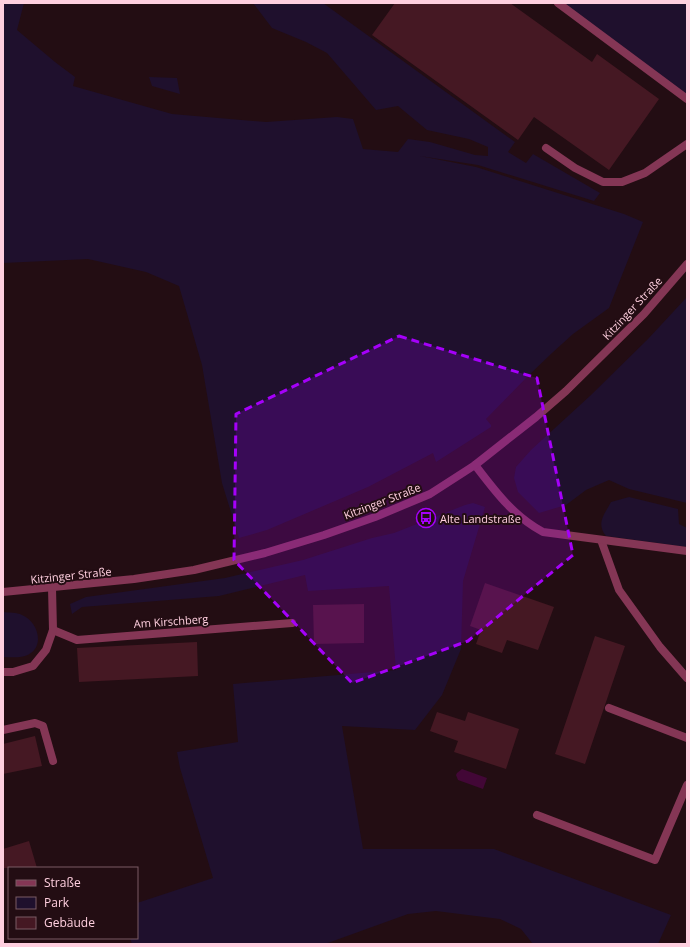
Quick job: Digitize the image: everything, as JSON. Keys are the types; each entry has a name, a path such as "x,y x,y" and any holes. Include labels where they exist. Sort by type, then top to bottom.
{"street":[{"path":"558,3 687,99"},
{"path":"546,148 575,168 603,182 622,182 645,173 687,144"},
{"name":"Kitzinger Straße","path":"3,592 134,579 194,570 265,553 375,517 430,494 476,465 566,391 644,314 687,264"},
{"path":"476,465 499,497 530,525 543,532 687,551"},
{"path":"601,540 619,590 660,647 687,678"},
{"path":"3,672 13,672 33,666 46,650 53,630 52,588"},
{"name":"Am Kirschberg","path":"53,630 77,640 292,623"},
{"path":"609,708 687,738"},
{"path":"3,730 35,723 43,726 53,761"},
{"path":"537,815 655,860 687,785"}],"highlighted area":[{"path":"399,336 537,378 573,555 468,641 352,683 234,560 236,414"}],"green space":[{"path":"3,3 24,3 17,30 75,77 73,86 172,114 266,122 337,117 353,119 363,149 398,152 408,139 430,142 475,155 488,156 488,147 469,139 427,130 398,106 376,110 327,53 306,42 272,28 253,3 323,3 515,142 508,152 526,163 533,154 600,193 594,201 478,165 420,156 476,167 624,214 643,222 609,308 573,334 527,377 486,419 491,427 436,462 433,453 368,487 267,530 239,538 222,483 202,365 179,286 146,272 88,259 3,263"},
{"path":"561,3 687,3 687,96"},
{"path":"149,77 177,78 180,94 152,86"},
{"path":"687,297 687,503 629,489 609,480 586,490 566,505 539,513 518,492 514,478 516,467 531,450 591,395 648,339"},
{"path":"629,497 678,509 679,524 687,528 687,547 606,536 601,523 611,502"},
{"path":"473,503 485,507 463,581 461,649 442,695 415,730 342,726 363,849 494,849 671,915 658,944 533,944 521,929 500,919 436,911 408,914 325,944 132,944 130,939 138,939 138,903 213,878 180,768 177,752 238,742 233,684 396,670 389,586 308,591 305,575 219,596 82,607 72,614 70,604 86,597 225,578 303,560 372,538 394,533"},
{"path":"3,612 20,614 28,618 33,623 38,636 38,642 32,653 23,657 3,657"}],"shaded area":[{"path":"462,769 487,778 483,789 458,780 456,775"}],"building":[{"path":"395,3 510,3 592,62 597,54 659,99 609,170 534,117 518,140 372,35"},
{"path":"485,583 554,607 538,650 507,640 502,653 476,644 481,630 470,626"},
{"path":"364,604 364,643 314,644 313,605"},
{"path":"595,636 625,646 585,764 555,754"},
{"path":"197,642 198,676 79,682 77,648"},
{"path":"437,712 465,721 468,712 519,729 506,769 454,752 458,741 430,731"},
{"path":"35,736 42,766 3,774 3,744"},
{"path":"29,841 37,867 3,868 3,849"}],"place":[{"name":"Alte Landstraße","path":"426,518"}]}
